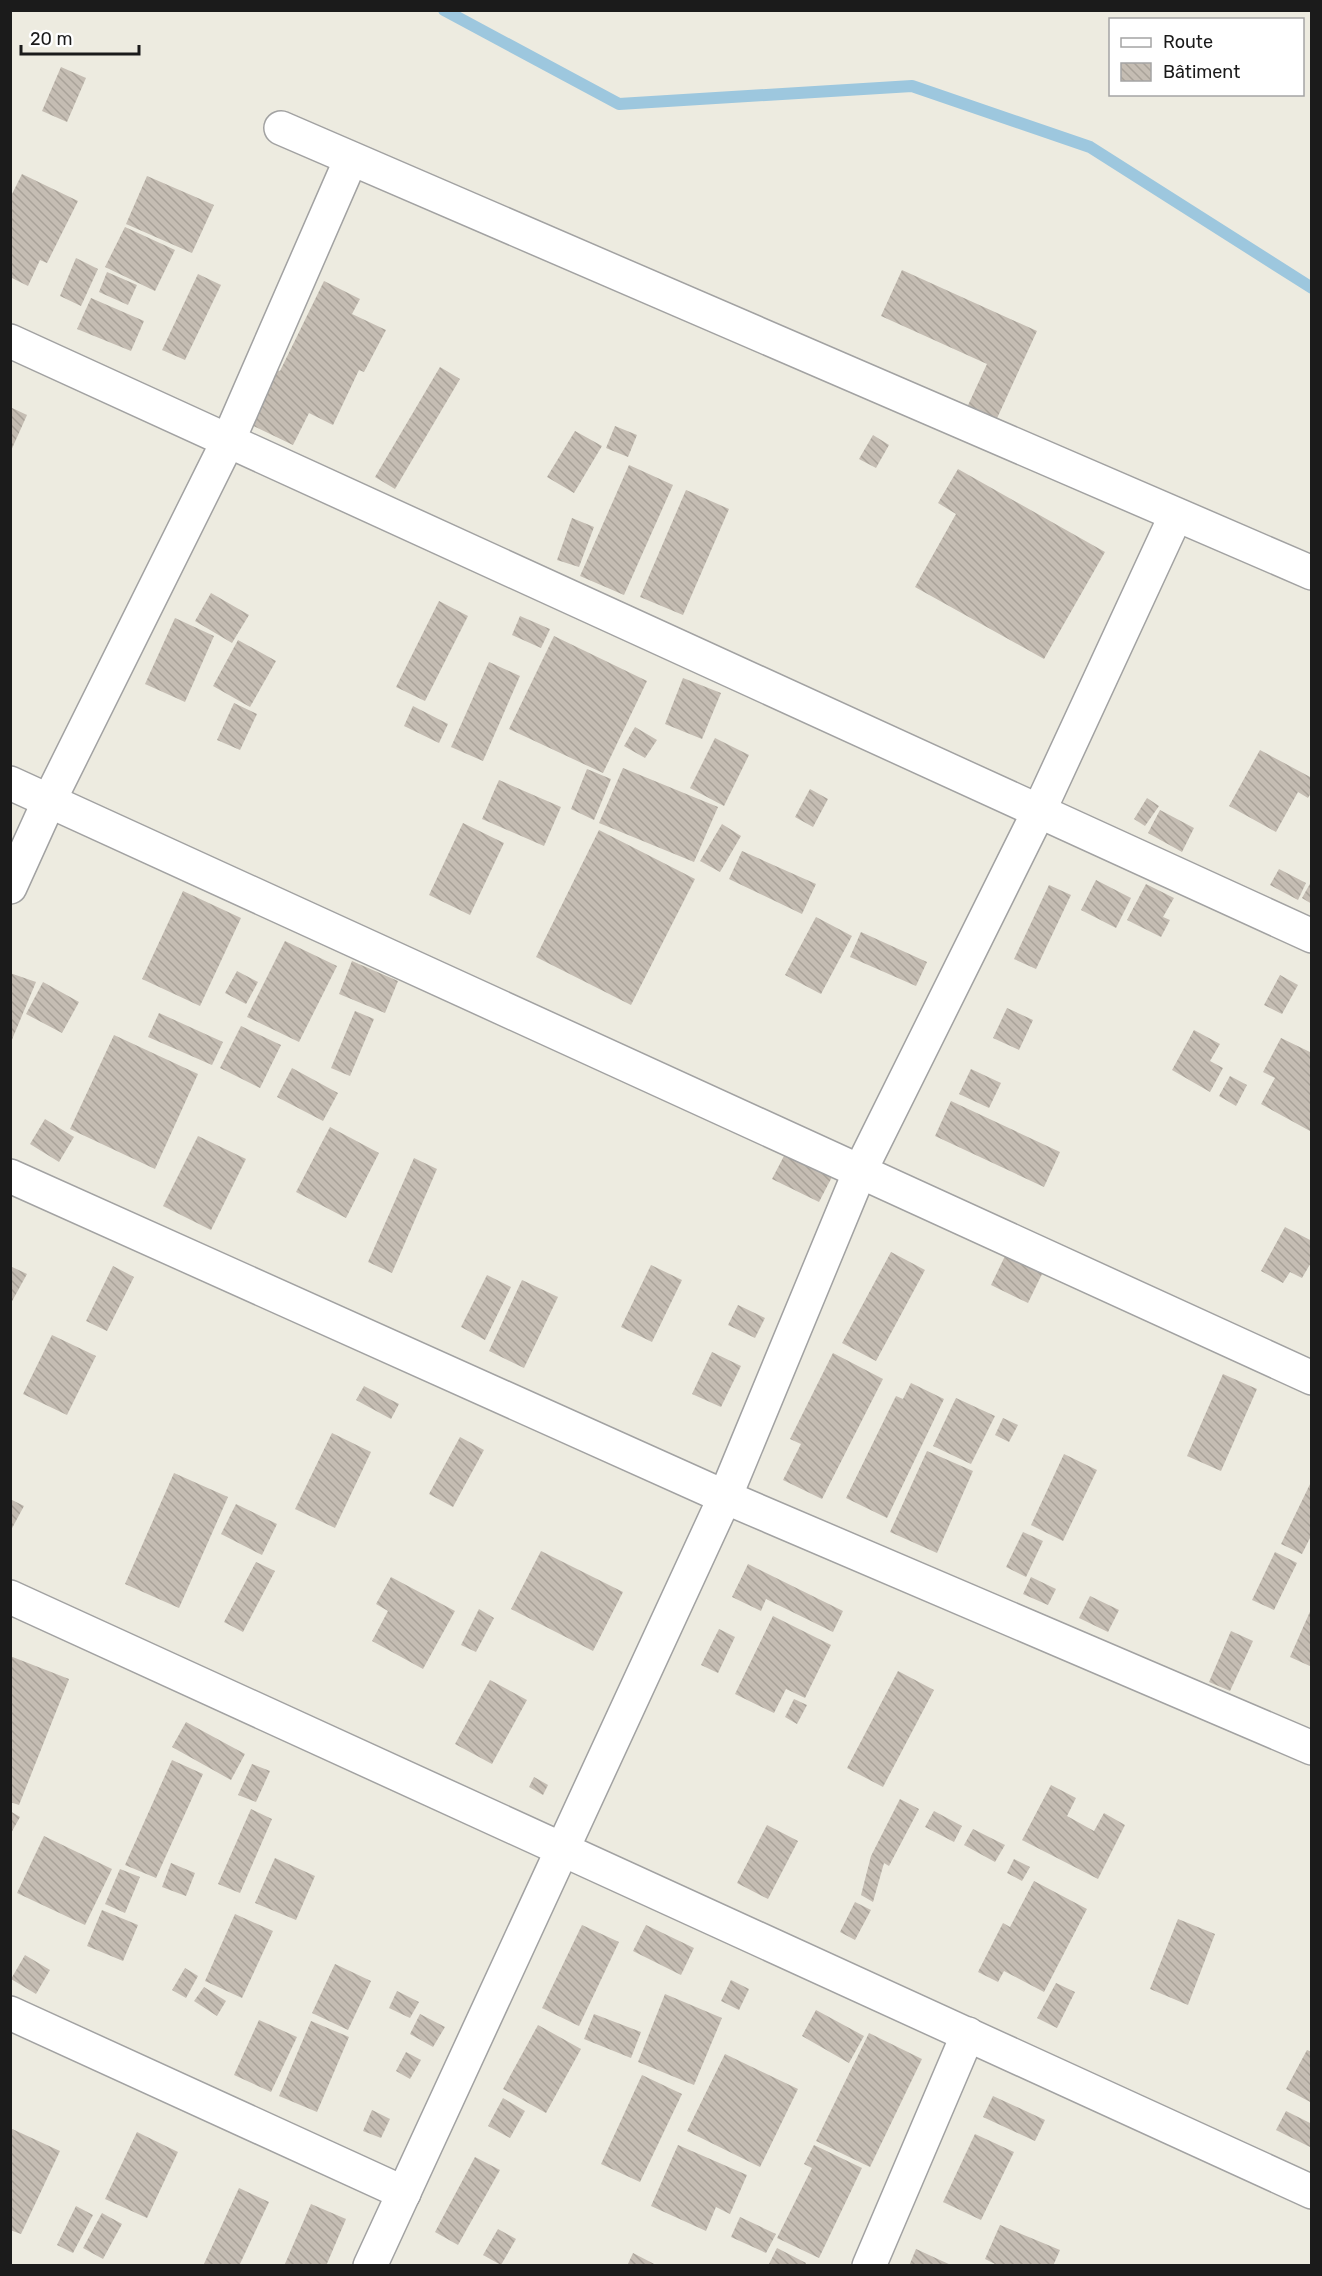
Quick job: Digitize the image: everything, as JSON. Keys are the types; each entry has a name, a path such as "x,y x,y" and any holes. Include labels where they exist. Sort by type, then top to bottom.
{"street":[{"path":"281,128 1311,573"},
{"path":"10,888 49,801 228,441 351,159"},
{"path":"10,341 1311,936"},
{"path":"377,2263 404,2193 725,1497 860,1171 1039,811 1176,515"},
{"path":"10,783 1311,1378"},
{"path":"10,1176 725,1497 1311,1748"},
{"path":"10,1597 1311,2192"},
{"path":"10,2013 404,2193"},
{"path":"869,2265 968,2034"}],"building":[{"path":"61,67 86,78 67,122 42,111"},
{"path":"22,174 78,201 47,263 40,260 28,286 10,277 10,198"},
{"path":"147,176 214,205 192,253 126,224"},
{"path":"125,227 175,250 155,291 105,267"},
{"path":"76,258 98,269 81,306 60,296"},
{"path":"902,270 1037,331 993,427 964,414 987,364 881,316"},
{"path":"107,272 137,285 128,305 99,292"},
{"path":"198,274 221,285 185,360 162,350"},
{"path":"324,281 360,299 352,314 386,330 364,372 359,370 333,425 309,413 293,445 247,423 273,369 280,371"},
{"path":"91,298 144,321 131,351 77,329"},
{"path":"440,367 460,379 395,489 375,477"},
{"path":"10,407 27,415 10,453"},
{"path":"615,426 637,435 628,457 606,448"},
{"path":"575,431 602,446 574,493 547,477"},
{"path":"873,435 889,445 876,468 859,459"},
{"path":"629,465 673,485 624,595 580,576"},
{"path":"958,469 1105,552 1044,659 915,587 956,514 938,503"},
{"path":"686,490 729,509 683,615 640,597"},
{"path":"572,518 594,527 579,567 557,560"},
{"path":"211,593 249,615 232,643 195,621"},
{"path":"439,601 468,616 425,701 396,687"},
{"path":"520,616 550,629 541,648 512,635"},
{"path":"175,618 214,636 185,702 145,684"},
{"path":"554,636 647,681 603,773 509,729"},
{"path":"238,640 276,661 250,707 213,686"},
{"path":"489,662 520,676 483,761 451,747"},
{"path":"683,678 721,693 702,739 665,724"},
{"path":"234,703 257,714 240,750 217,740"},
{"path":"413,706 448,724 439,743 404,726"},
{"path":"635,727 657,740 645,758 624,746"},
{"path":"715,738 749,755 724,806 690,788"},
{"path":"1260,750 1312,778 1312,791 1308,798 1298,792 1276,832 1229,806"},
{"path":"623,768 718,807 694,862 599,823"},
{"path":"587,769 611,779 594,820 571,809"},
{"path":"499,780 561,807 544,846 482,819"},
{"path":"810,789 828,799 813,827 795,817"},
{"path":"1147,798 1159,806 1145,826 1134,819"},
{"path":"1160,810 1194,828 1182,852 1148,833"},
{"path":"463,823 504,843 470,915 429,895"},
{"path":"722,824 741,836 720,872 700,861"},
{"path":"599,830 695,879 631,1005 536,957"},
{"path":"742,851 816,884 802,914 729,879"},
{"path":"1279,869 1306,883 1298,900 1270,885"},
{"path":"1096,880 1131,898 1116,928 1081,910"},
{"path":"1312,880 1312,904 1302,898"},
{"path":"1146,884 1174,898 1163,917 1170,920 1161,937 1127,920"},
{"path":"1049,885 1071,895 1036,969 1014,959"},
{"path":"183,891 241,918 200,1006 142,979"},
{"path":"816,917 852,936 821,994 785,975"},
{"path":"861,932 927,962 916,986 850,957"},
{"path":"285,941 337,966 299,1042 247,1017"},
{"path":"352,961 398,981 385,1013 339,994"},
{"path":"237,971 258,982 246,1004 225,993"},
{"path":"10,973 36,982 11,1042 10,1042"},
{"path":"1280,975 1298,985 1282,1014 1264,1005"},
{"path":"43,982 79,1002 62,1033 26,1014"},
{"path":"1007,1008 1033,1020 1019,1050 993,1038"},
{"path":"355,1011 374,1019 350,1076 331,1068"},
{"path":"159,1013 223,1042 212,1065 148,1037"},
{"path":"241,1026 281,1045 260,1088 220,1068"},
{"path":"1194,1030 1220,1044 1210,1061 1223,1068 1210,1092 1172,1070"},
{"path":"114,1035 198,1074 155,1169 70,1129"},
{"path":"1281,1038 1312,1053 1312,1127 1310,1131 1261,1104 1275,1078 1263,1072"},
{"path":"292,1068 338,1093 323,1121 277,1097"},
{"path":"971,1069 1001,1083 989,1108 959,1094"},
{"path":"1230,1076 1247,1085 1236,1106 1219,1096"},
{"path":"951,1101 1060,1152 1044,1187 935,1136"},
{"path":"45,1119 74,1137 59,1162 30,1144"},
{"path":"330,1127 379,1153 346,1218 296,1192"},
{"path":"198,1136 246,1159 211,1230 163,1206"},
{"path":"785,1154 832,1177 819,1202 772,1179"},
{"path":"414,1158 437,1169 392,1273 368,1262"},
{"path":"1285,1227 1312,1241 1312,1261 1302,1278 1290,1272 1283,1283 1261,1271"},
{"path":"891,1252 925,1270 876,1361 842,1343"},
{"path":"1006,1254 1043,1272 1028,1303 991,1285"},
{"path":"651,1265 682,1280 652,1342 621,1327"},
{"path":"10,1266 27,1274 10,1305"},
{"path":"113,1266 134,1277 107,1331 86,1321"},
{"path":"487,1275 511,1287 485,1340 461,1327"},
{"path":"522,1280 558,1297 524,1368 489,1351"},
{"path":"738,1305 765,1318 755,1338 728,1325"},
{"path":"52,1335 96,1356 67,1415 23,1394"},
{"path":"712,1352 741,1366 721,1407 692,1394"},
{"path":"833,1353 883,1379 822,1499 783,1480 801,1444 790,1439"},
{"path":"1223,1374 1257,1389 1221,1471 1187,1456"},
{"path":"911,1383 944,1399 887,1518 846,1498 896,1396 903,1399"},
{"path":"364,1386 399,1404 391,1419 356,1400"},
{"path":"956,1398 995,1416 971,1464 933,1446"},
{"path":"1003,1418 1018,1425 1009,1442 995,1435"},
{"path":"332,1433 371,1452 335,1528 295,1509"},
{"path":"460,1437 484,1450 453,1507 429,1494"},
{"path":"927,1451 973,1471 937,1553 890,1532"},
{"path":"1064,1454 1097,1470 1063,1541 1031,1525"},
{"path":"174,1473 228,1497 179,1608 125,1584"},
{"path":"1312,1480 1312,1534 1302,1554 1281,1544"},
{"path":"10,1499 24,1506 10,1532"},
{"path":"236,1504 277,1524 262,1555 221,1534"},
{"path":"1023,1532 1043,1541 1026,1577 1006,1567"},
{"path":"541,1551 623,1592 593,1651 511,1609"},
{"path":"1275,1552 1297,1563 1274,1610 1252,1600"},
{"path":"256,1562 275,1571 243,1632 224,1622"},
{"path":"748,1564 843,1611 833,1632 766,1599 761,1611 732,1597"},
{"path":"391,1577 455,1611 423,1669 372,1641 388,1611 376,1604"},
{"path":"1031,1577 1056,1589 1048,1605 1023,1594"},
{"path":"1090,1596 1119,1610 1108,1632 1079,1618"},
{"path":"1312,1607 1312,1667 1290,1657"},
{"path":"479,1609 494,1618 476,1652 461,1645"},
{"path":"773,1616 831,1645 805,1698 786,1689 774,1713 735,1694"},
{"path":"719,1629 735,1637 718,1673 701,1665"},
{"path":"1231,1631 1253,1641 1230,1691 1209,1682"},
{"path":"10,1656 69,1679 19,1805 10,1802"},
{"path":"898,1671 934,1690 883,1787 847,1768"},
{"path":"490,1680 527,1700 492,1764 455,1744"},
{"path":"794,1699 807,1705 797,1724 785,1717"},
{"path":"186,1722 245,1754 231,1780 172,1747"},
{"path":"172,1760 203,1774 156,1878 125,1865"},
{"path":"252,1764 270,1771 256,1802 238,1795"},
{"path":"534,1777 548,1785 543,1795 529,1787"},
{"path":"1051,1785 1076,1798 1067,1816 1094,1831 1104,1813 1125,1825 1098,1879 1022,1840"},
{"path":"900,1799 919,1809 889,1866 884,1863 873,1902 861,1895 871,1856"},
{"path":"251,1809 272,1819 240,1893 218,1884"},
{"path":"10,1811 20,1817 10,1835"},
{"path":"934,1811 962,1826 954,1842 925,1827"},
{"path":"767,1825 798,1841 768,1899 737,1883"},
{"path":"973,1829 1005,1845 995,1862 964,1845"},
{"path":"44,1836 112,1869 85,1925 17,1893"},
{"path":"275,1858 315,1876 296,1920 255,1903"},
{"path":"1014,1859 1030,1867 1022,1881 1007,1873"},
{"path":"171,1863 195,1873 186,1896 162,1887"},
{"path":"120,1869 140,1877 125,1913 105,1904"},
{"path":"1034,1881 1087,1909 1044,1992 1004,1971 998,1982 978,1972 1003,1923 1010,1927"},
{"path":"855,1902 871,1910 855,1940 840,1932"},
{"path":"102,1910 138,1925 123,1961 87,1946"},
{"path":"235,1914 273,1931 242,1998 205,1981"},
{"path":"1178,1919 1215,1934 1188,2005 1150,1989"},
{"path":"582,1925 619,1942 579,2026 542,2008"},
{"path":"646,1925 694,1948 681,1975 633,1951"},
{"path":"25,1955 50,1970 36,1994 11,1979"},
{"path":"335,1964 371,1981 348,2030 312,2013"},
{"path":"185,1968 198,1976 186,1998 172,1990"},
{"path":"731,1980 749,1989 739,2010 721,2001"},
{"path":"1056,1983 1075,1992 1057,2028 1037,2018"},
{"path":"204,1987 226,2001 217,2016 194,2001"},
{"path":"397,1991 419,2002 410,2018 389,2008"},
{"path":"665,1994 722,2018 694,2085 638,2062"},
{"path":"816,2010 864,2036 849,2063 802,2036"},
{"path":"420,2014 445,2027 433,2047 410,2034"},
{"path":"594,2014 641,2032 631,2058 584,2039"},
{"path":"259,2020 297,2037 271,2092 234,2075"},
{"path":"311,2021 349,2037 317,2112 279,2096"},
{"path":"538,2025 581,2049 546,2113 503,2089"},
{"path":"869,2033 922,2059 870,2167 816,2141"},
{"path":"1307,2050 1312,2052 1312,2103 1286,2089"},
{"path":"406,2052 421,2060 410,2079 396,2071"},
{"path":"725,2054 798,2089 760,2167 687,2131"},
{"path":"642,2075 682,2094 640,2182 601,2164"},
{"path":"993,2096 1045,2120 1035,2141 983,2117"},
{"path":"503,2098 525,2111 510,2138 488,2126"},
{"path":"372,2110 390,2119 381,2138 363,2131"},
{"path":"1286,2111 1312,2124 1312,2148 1276,2130"},
{"path":"10,2128 60,2151 21,2234 10,2230"},
{"path":"137,2132 178,2152 147,2218 105,2199"},
{"path":"975,2134 1014,2152 981,2220 943,2202"},
{"path":"678,2145 747,2175 730,2214 716,2207 706,2231 651,2206"},
{"path":"814,2145 862,2168 819,2258 777,2238 812,2168 804,2164"},
{"path":"475,2157 500,2170 458,2245 435,2232"},
{"path":"239,2188 269,2202 239,2266 203,2266"},
{"path":"311,2204 346,2219 326,2266 284,2266"},
{"path":"76,2206 93,2215 73,2253 57,2245"},
{"path":"102,2213 122,2224 103,2259 83,2248"},
{"path":"740,2217 776,2234 766,2253 731,2237"},
{"path":"1000,2225 1060,2250 1053,2266 999,2266 985,2259"},
{"path":"498,2229 516,2239 501,2265 483,2255"},
{"path":"777,2248 806,2263 804,2266 768,2266"},
{"path":"916,2249 953,2266 909,2266"},
{"path":"633,2253 658,2266 627,2266"}],"waterway":[{"path":"444,10 619,104 912,86 1090,147 1312,288"}]}
